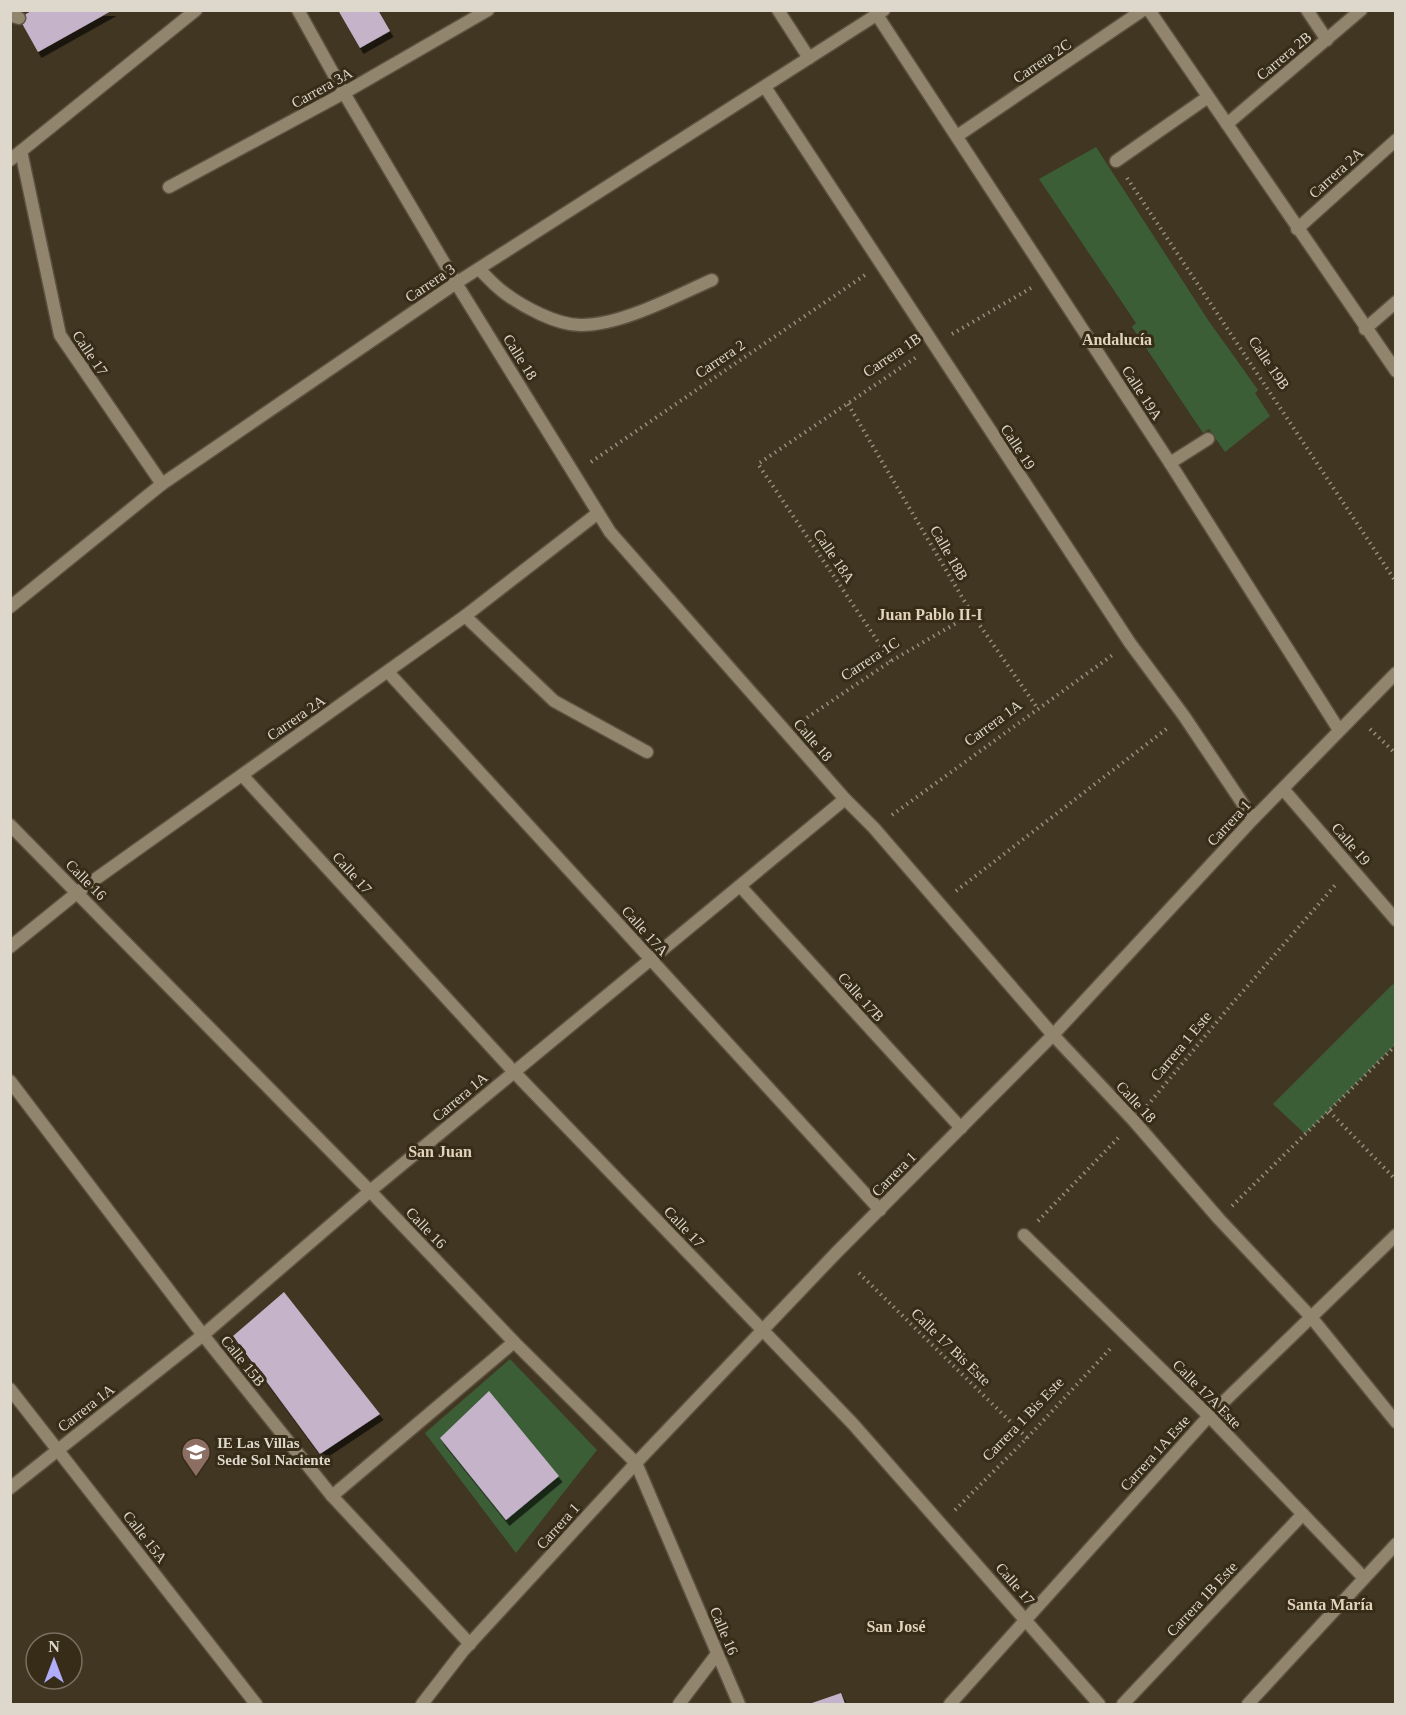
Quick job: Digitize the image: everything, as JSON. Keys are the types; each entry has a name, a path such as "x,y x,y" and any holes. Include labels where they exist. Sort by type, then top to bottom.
{"street":[{"path":"10,160 196,10"},
{"name":"Calle 18","path":"298,10 456,283 610,532 845,799 874,828 1053,1035 1311,1317 1395,1422"},
{"name":"Carrera 3A","path":"169,188 344,93 488,10"},
{"path":"778,10 809,58"},
{"name":"Carrera 2C","path":"957,136 1143,10"},
{"path":"1149,10 1395,371"},
{"path":"1307,10 1327,40"},
{"name":"Carrera 2B","path":"1227,124 1360,10"},
{"name":"Carrera 3","path":"10,607 162,484 456,283 880,13"},
{"name":"Calle 19A","path":"880,13 1339,730"},
{"name":"Calle 19","path":"765,87 1130,643 1184,716 1253,819"},
{"path":"1116,161 1208,97"},
{"name":"Carrera 2A","path":"1297,228 1395,140"},
{"name":"Calle 17","path":"21,152 60,335 162,484"},
{"path":"479,268 502,291 527,307 552,319 581,326 615,320 657,305 712,280"},
{"path":"1365,329 1395,302"},
{"path":"1170,463 1208,439"},
{"name":"Carrera 2A","path":"10,947 77,893 465,616 598,513"},
{"path":"465,616 554,701 647,752"},
{"name":"Calle 17A","path":"388,672 880,1210"},
{"name":"Carrera 1","path":"422,1704 470,1644 636,1463 763,1330 1053,1035 1253,819 1395,673"},
{"name":"Calle 17","path":"242,775 514,1072 853,1424 1100,1704"},
{"name":"Calle 19","path":"1283,789 1395,920"},
{"name":"Carrera 1A","path":"10,1488 203,1335 370,1191 845,799"},
{"name":"Calle 16","path":"10,825 370,1191 514,1342 636,1463 739,1704"},
{"name":"Calle 17B","path":"740,886 961,1128"},
{"name":"Calle 15B","path":"10,1081 203,1335 332,1496 470,1644"},
{"name":"Carrera 1A Este","path":"950,1704 1209,1416 1395,1234"},
{"name":"Calle 17A Este","path":"1024,1235 1209,1416 1364,1578"},
{"path":"332,1496 514,1342"},
{"name":"Calle 15A","path":"10,1389 256,1704"},
{"name":"Carrera 1B Este","path":"1123,1704 1303,1514"},
{"path":"1248,1704 1395,1544"},
{"path":"679,1704 717,1654"}],"path":[{"name":"Calle 19B","path":"1116,161 1395,582"},
{"name":"Carrera 2","path":"574,474 880,265"},
{"name":"Carrera 1B","path":"758,464 933,345 1048,278"},
{"name":"Calle 18B","path":"848,404 972,614 1038,710"},
{"name":"Calle 18A","path":"758,464 891,661"},
{"name":"Carrera 1C","path":"786,732 891,661 972,614"},
{"name":"Carrera 1A","path":"874,828 1130,643"},
{"path":"1355,713 1395,754"},
{"path":"938,904 1184,716"},
{"name":"Carrera 1 Este","path":"1024,1235 1134,1121 1351,866"},
{"path":"1219,1219 1395,1045"},
{"path":"1329,1111 1395,1180"},
{"name":"Calle 17 Bis Este","path":"859,1272 1027,1438"},
{"name":"Carrera 1 Bis Este","path":"941,1524 1027,1438 1125,1334"}],"green space":[{"path":"1096,147 1208,320 1258,390 1255,393 1270,416 1225,452 1209,429 1203,433 1132,327 1136,323 1039,179"},
{"path":"1393,984 1396,986 1395,1045 1305,1134 1273,1104"},
{"path":"510,1359 597,1450 516,1553 425,1433"}],"building":[{"path":"33,10 113,10 38,52 19,18"},
{"path":"338,10 378,10 390,31 360,48"},
{"path":"284,1292 380,1414 320,1454 233,1336"},
{"path":"489,1391 559,1476 506,1520 440,1438"},
{"path":"841,1693 845,1704 809,1704"}],"place":[{"name":"IE Las Villas Sede Sol Naciente","path":"196,1478"}],"district":[{"name":"Andalucía","path":"1117,339"},
{"name":"Juan Pablo II-I","path":"930,614"},
{"name":"San Juan","path":"440,1151"},
{"name":"Santa María","path":"1330,1604"},
{"name":"San José","path":"896,1626"}]}
